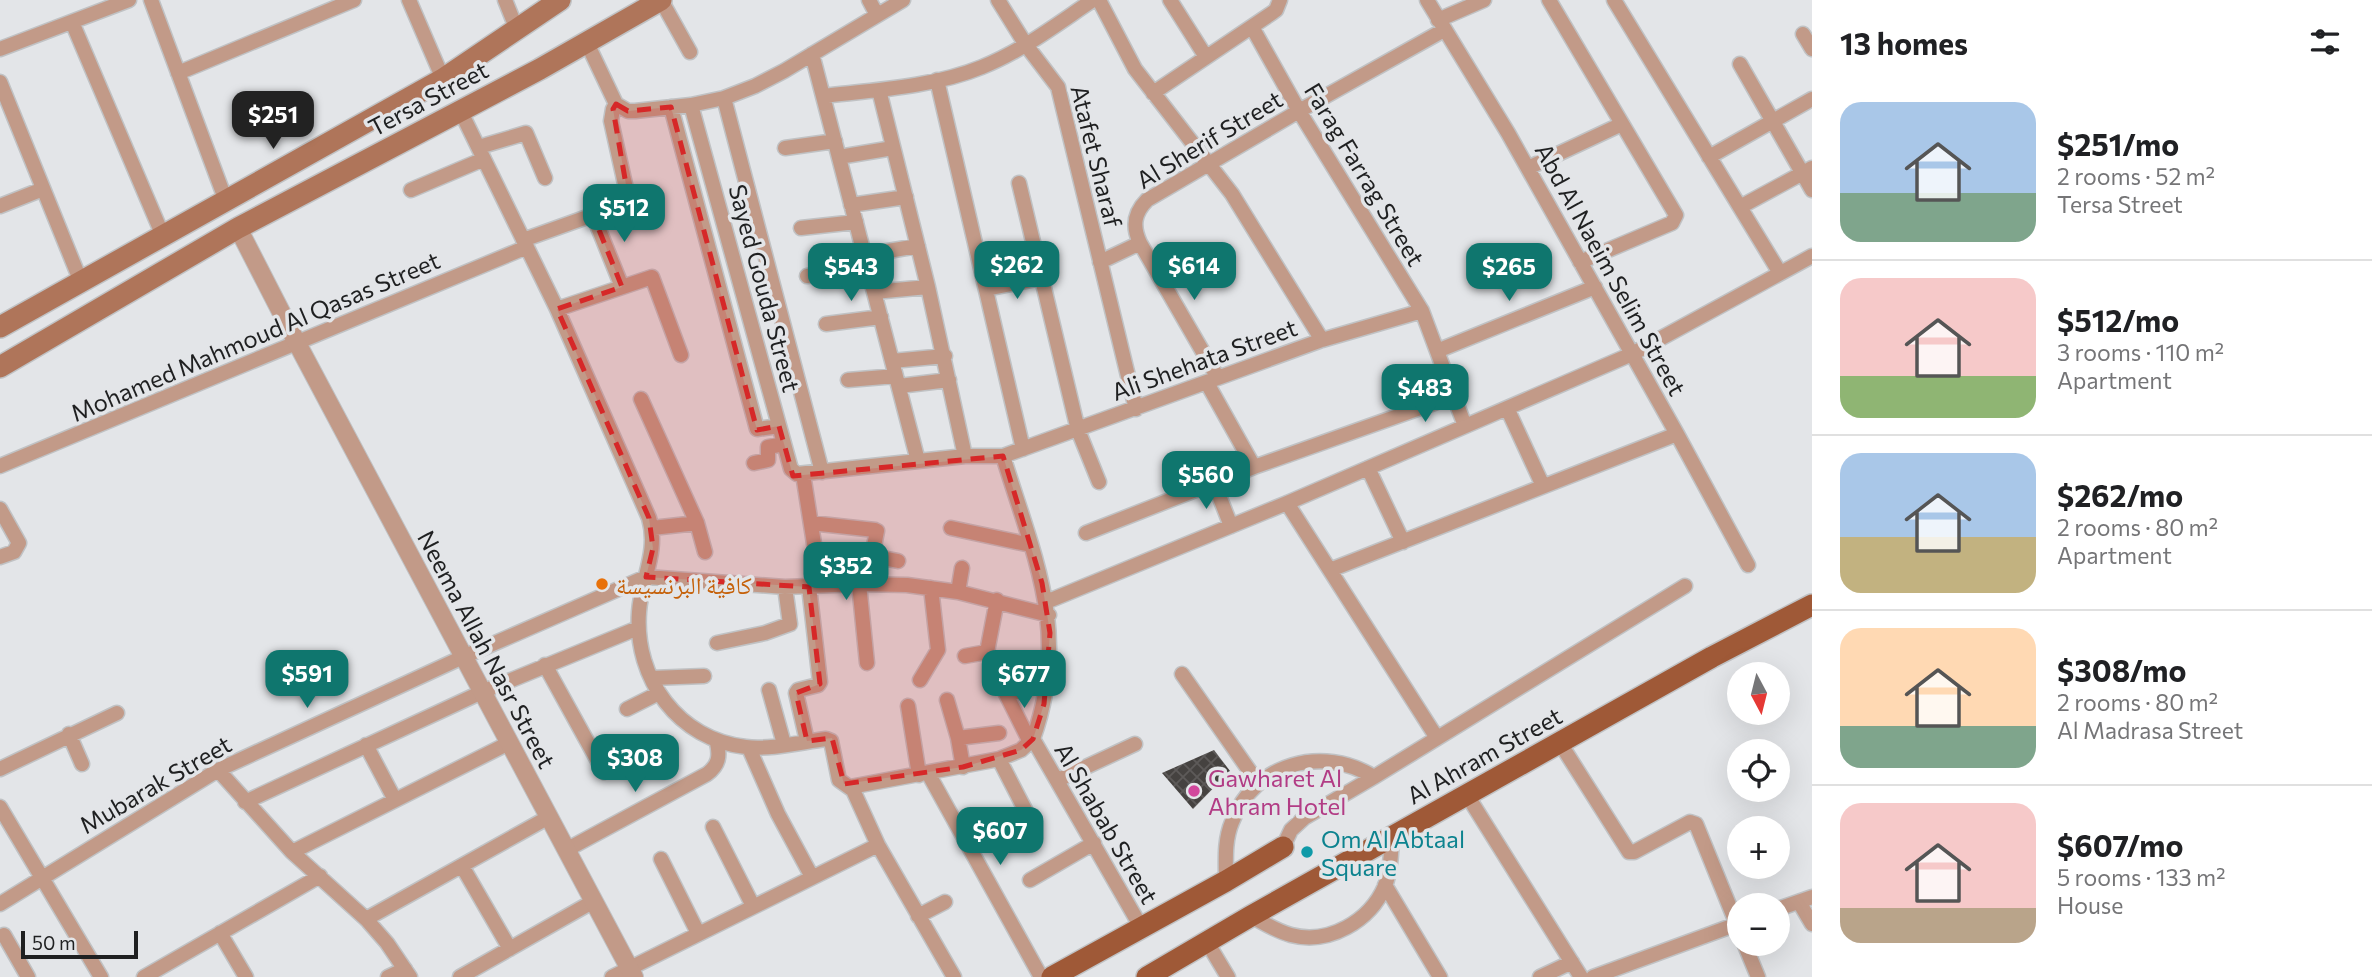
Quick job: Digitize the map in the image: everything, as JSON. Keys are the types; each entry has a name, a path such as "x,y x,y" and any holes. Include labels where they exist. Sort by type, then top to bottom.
{"main road":[{"name":"Tersa Street","path":"1,324 443,79 561,0"},
{"name":"Tersa Street","path":"0,367 238,228 587,43 661,0"},
{"name":"Al Ahram Street","path":"1155,975 1251,916 1467,794 1712,657 1812,605"},
{"path":"1052,977 1283,847"}],"street":[{"path":"0,49 128,0"},
{"path":"151,0 226,201"},
{"path":"178,73 354,0"},
{"path":"410,0 443,79"},
{"path":"505,0 517,30"},
{"path":"661,0 690,52"},
{"path":"869,0 877,15"},
{"path":"587,43 616,104 628,111 691,105 755,86 903,0"},
{"name":"Atafet Sharaf","path":"998,0 1026,45 1058,87 1136,409"},
{"path":"823,96 937,80 982,68 1026,45 1093,0"},
{"path":"1099,0 1121,46 1153,93 1243,210 1322,340"},
{"path":"1170,0 1206,57"},
{"path":"1153,93 1276,10 1280,0"},
{"name":"Abd Al Naeim Selim Street","path":"1427,0 1488,98 1748,565"},
{"name":"Al Sherif Street","path":"1140,243 1135,225 1140,207 1147,200 1484,0"},
{"path":"1549,0 1675,213 1675,220 1580,262"},
{"path":"1614,0 1780,273"},
{"path":"72,22 163,236"},
{"name":"Farag Farrag Street","path":"1252,27 1299,111 1422,311 1465,426"},
{"path":"1803,34 1812,49"},
{"path":"812,54 918,461"},
{"path":"1740,64 1772,121 1807,171 1812,190"},
{"path":"937,80 1023,450"},
{"path":"0,82 80,282"},
{"path":"878,90 928,286 965,456"},
{"path":"724,97 822,472"},
{"path":"1709,157 1812,99"},
{"name":"Mohamed Mahmoud Al Qasas Street","path":"0,466 629,201 611,121 616,104"},
{"name":"Sayed Gouda Street","path":"691,105 792,471 803,474"},
{"path":"671,107 757,429 779,426"},
{"path":"460,110 557,309 652,528 653,548 639,611 638,628 642,654 659,693 684,723 718,743 749,748 826,739 831,741 839,780 853,790 878,845 954,977"},
{"path":"1528,169 1622,124"},
{"path":"411,190 526,133 545,178"},
{"path":"785,148 835,141"},
{"path":"839,157 893,148"},
{"path":"1740,207 1807,171"},
{"path":"1019,183 1078,430 1099,482"},
{"path":"0,206 43,189"},
{"path":"852,205 906,197"},
{"path":"593,215 622,287"},
{"path":"800,228 856,222"},
{"name":"Neema Allah Nasr Street","path":"238,228 631,972"},
{"path":"1100,262 1140,243 1254,467"},
{"path":"807,276 918,246"},
{"path":"646,577 785,587 859,584 931,588 1048,609 1231,526 1632,354 1812,256"},
{"path":"557,309 653,277 681,355"},
{"path":"985,289 1041,278"},
{"path":"874,292 928,286"},
{"path":"1437,351 1595,287"},
{"name":"Ali Shehata Street","path":"803,474 965,456 1003,456 1322,340 1422,311"},
{"path":"826,324 881,317"},
{"path":"892,361 944,356"},
{"path":"848,380 949,380"},
{"path":"1086,533 1254,467 1454,396"},
{"path":"641,399 697,523 705,552"},
{"path":"1507,408 1544,486"},
{"path":"1330,570 1677,434"},
{"path":"754,463 768,460 768,447 784,444"},
{"name":"Al Shabab Street","path":"1003,456 1048,609 1049,669 1044,704 1032,740 1058,780 1141,928"},
{"path":"1368,468 1403,542"},
{"path":"803,474 815,550"},
{"path":"1214,483 1231,526"},
{"path":"1287,503 1437,738"},
{"path":"0,509 19,543 14,552 0,557"},
{"path":"652,528 697,523"},
{"path":"811,523 875,530 877,531 872,556 898,561"},
{"path":"951,528 1031,545"},
{"path":"958,592 962,568"},
{"name":"Mubarak Street","path":"0,904 218,770 463,657 646,577"},
{"path":"859,584 867,663"},
{"path":"1283,847 1286,838 1297,824 1685,586"},
{"path":"717,643 753,636 790,624 785,587"},
{"path":"807,741 796,693 820,682 810,587"},
{"path":"920,680 938,650 931,588"},
{"path":"965,656 988,652 997,600"},
{"path":"245,802 482,692 638,628"},
{"path":"545,665 604,772"},
{"path":"1182,674 1258,783"},
{"path":"652,678 704,676"},
{"path":"769,690 784,744"},
{"path":"850,787 963,767 999,759 1021,750 1032,740 1005,692 1023,692"},
{"path":"627,709 659,693"},
{"path":"947,699 963,767"},
{"path":"908,706 923,774 1041,977"},
{"path":"0,769 117,713"},
{"path":"958,738 999,733"},
{"path":"69,734 82,764"},
{"path":"292,852 509,743"},
{"path":"566,850 708,774 717,764 718,743"},
{"path":"1560,743 1629,852 1634,852 1690,822 1696,824 1727,900"},
{"path":"1058,780 1135,744"},
{"path":"366,745 395,800"},
{"path":"749,748 778,814 812,877"},
{"path":"999,759 1033,825"},
{"path":"1226,881 1226,855 1231,823 1247,795 1258,783 1282,769 1310,761 1347,764 1374,777"},
{"path":"218,770 292,852 366,919 407,973 388,977"},
{"path":"1467,794 1581,977"},
{"path":"0,807 101,977"},
{"path":"366,919 549,817"},
{"path":"713,827 753,906"},
{"path":"1251,916 1276,930 1294,936 1313,937 1349,927 1364,916 1376,902 1385,885 1390,871 1392,837"},
{"path":"1030,880 1094,843"},
{"path":"611,977 631,972 698,933 878,845"},
{"path":"661,859 698,933"},
{"path":"461,866 510,949"},
{"path":"144,977 320,876"},
{"path":"1385,885 1440,977"},
{"path":"1805,899 1812,924"},
{"path":"460,977 594,901"},
{"path":"918,916 945,902"},
{"path":"1593,977 1727,931"},
{"path":"220,933 246,977"},
{"path":"5,935 28,977"},
{"path":"1207,942 1228,977"},
{"path":"1749,956 1758,977"},
{"path":"1541,977 1572,962"}],"highlighted area":[{"path":"616,104 628,111 671,107 757,430 779,426 793,476 1003,456 1042,583 1050,633 1044,704 1033,739 1021,750 963,767 844,784 832,738 807,741 796,693 820,684 809,587 646,577 653,548 649,518 557,309 622,287 593,215 629,202 613,109"}],"building":[{"name":"Gawharet Al Ahram Hotel","path":"1214,750 1230,771 1193,809 1162,773"}],"place":[{"name":"كافية البرنسيسة","path":"602,584"},
{"name":"Gawharet Al Ahram Hotel","path":"1194,791"},
{"name":"Om Al Abtaal Square","path":"1307,852"}]}
